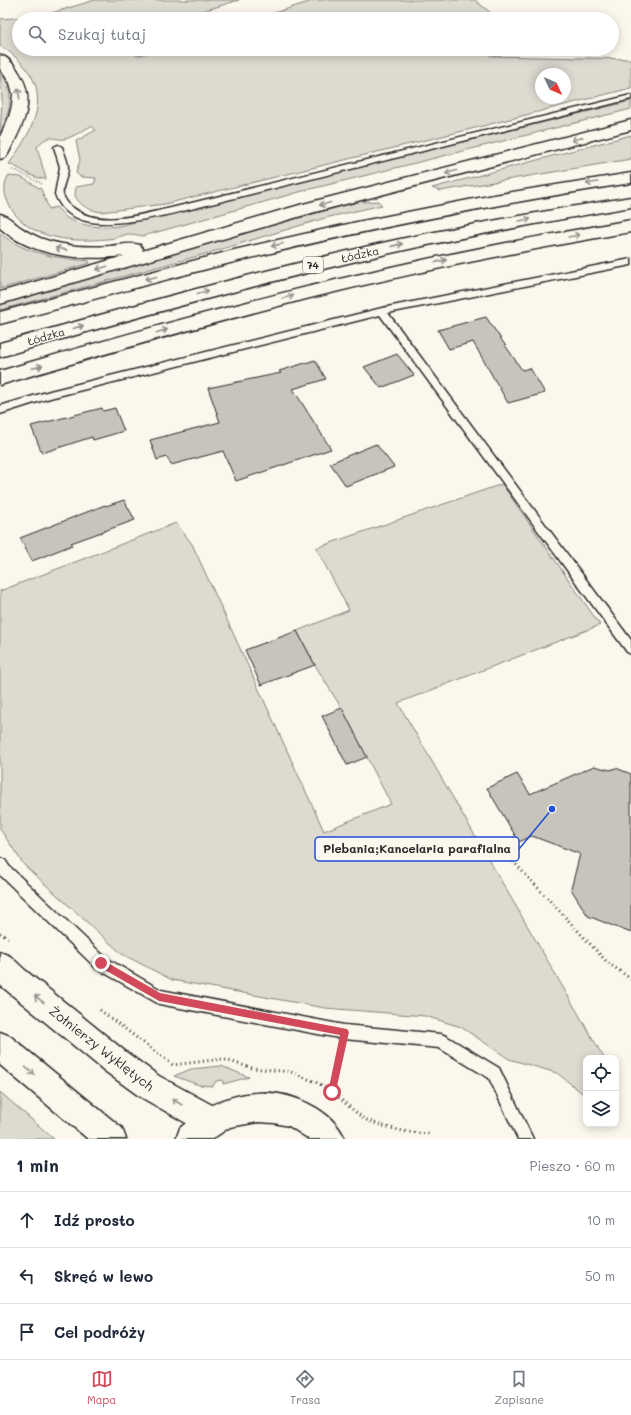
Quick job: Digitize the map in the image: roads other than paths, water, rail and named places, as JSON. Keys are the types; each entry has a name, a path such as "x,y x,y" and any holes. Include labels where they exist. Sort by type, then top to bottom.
{"main road":[{"path":"0,60 17,79 20,94 18,116 12,132 0,154"},
{"path":"0,298 309,208 631,125"},
{"path":"0,318 174,271 315,236 489,200 631,178"},
{"name":"Łódzka","path":"0,350 237,283 359,254 491,226 631,202"},
{"path":"0,219 6,226 20,235 42,245 64,250 106,252 128,250 206,237"},
{"name":"74","path":"0,378 176,327 324,288 465,256 631,226"},
{"name":"Żołnierzy Wyklętych","path":"6,954 15,980 116,1062 149,1086 201,1130"},
{"path":"0,1046 111,1139"},
{"path":"201,1130 239,1109 268,1107 298,1114 323,1130 330,1139"}],"lane":[{"path":"58,146 64,166 59,193 61,200 70,210 81,216 99,222 125,220 186,207 631,97"},
{"path":"0,410 57,393 382,311 561,274 631,262"},
{"path":"382,311 631,648"},
{"path":"0,864 4,870 101,963 159,997 344,1032 441,1041 494,1073 526,1139"}],"place":[{"name":"Plebania;Kancelaria parafialna","path":"552,809"}]}
